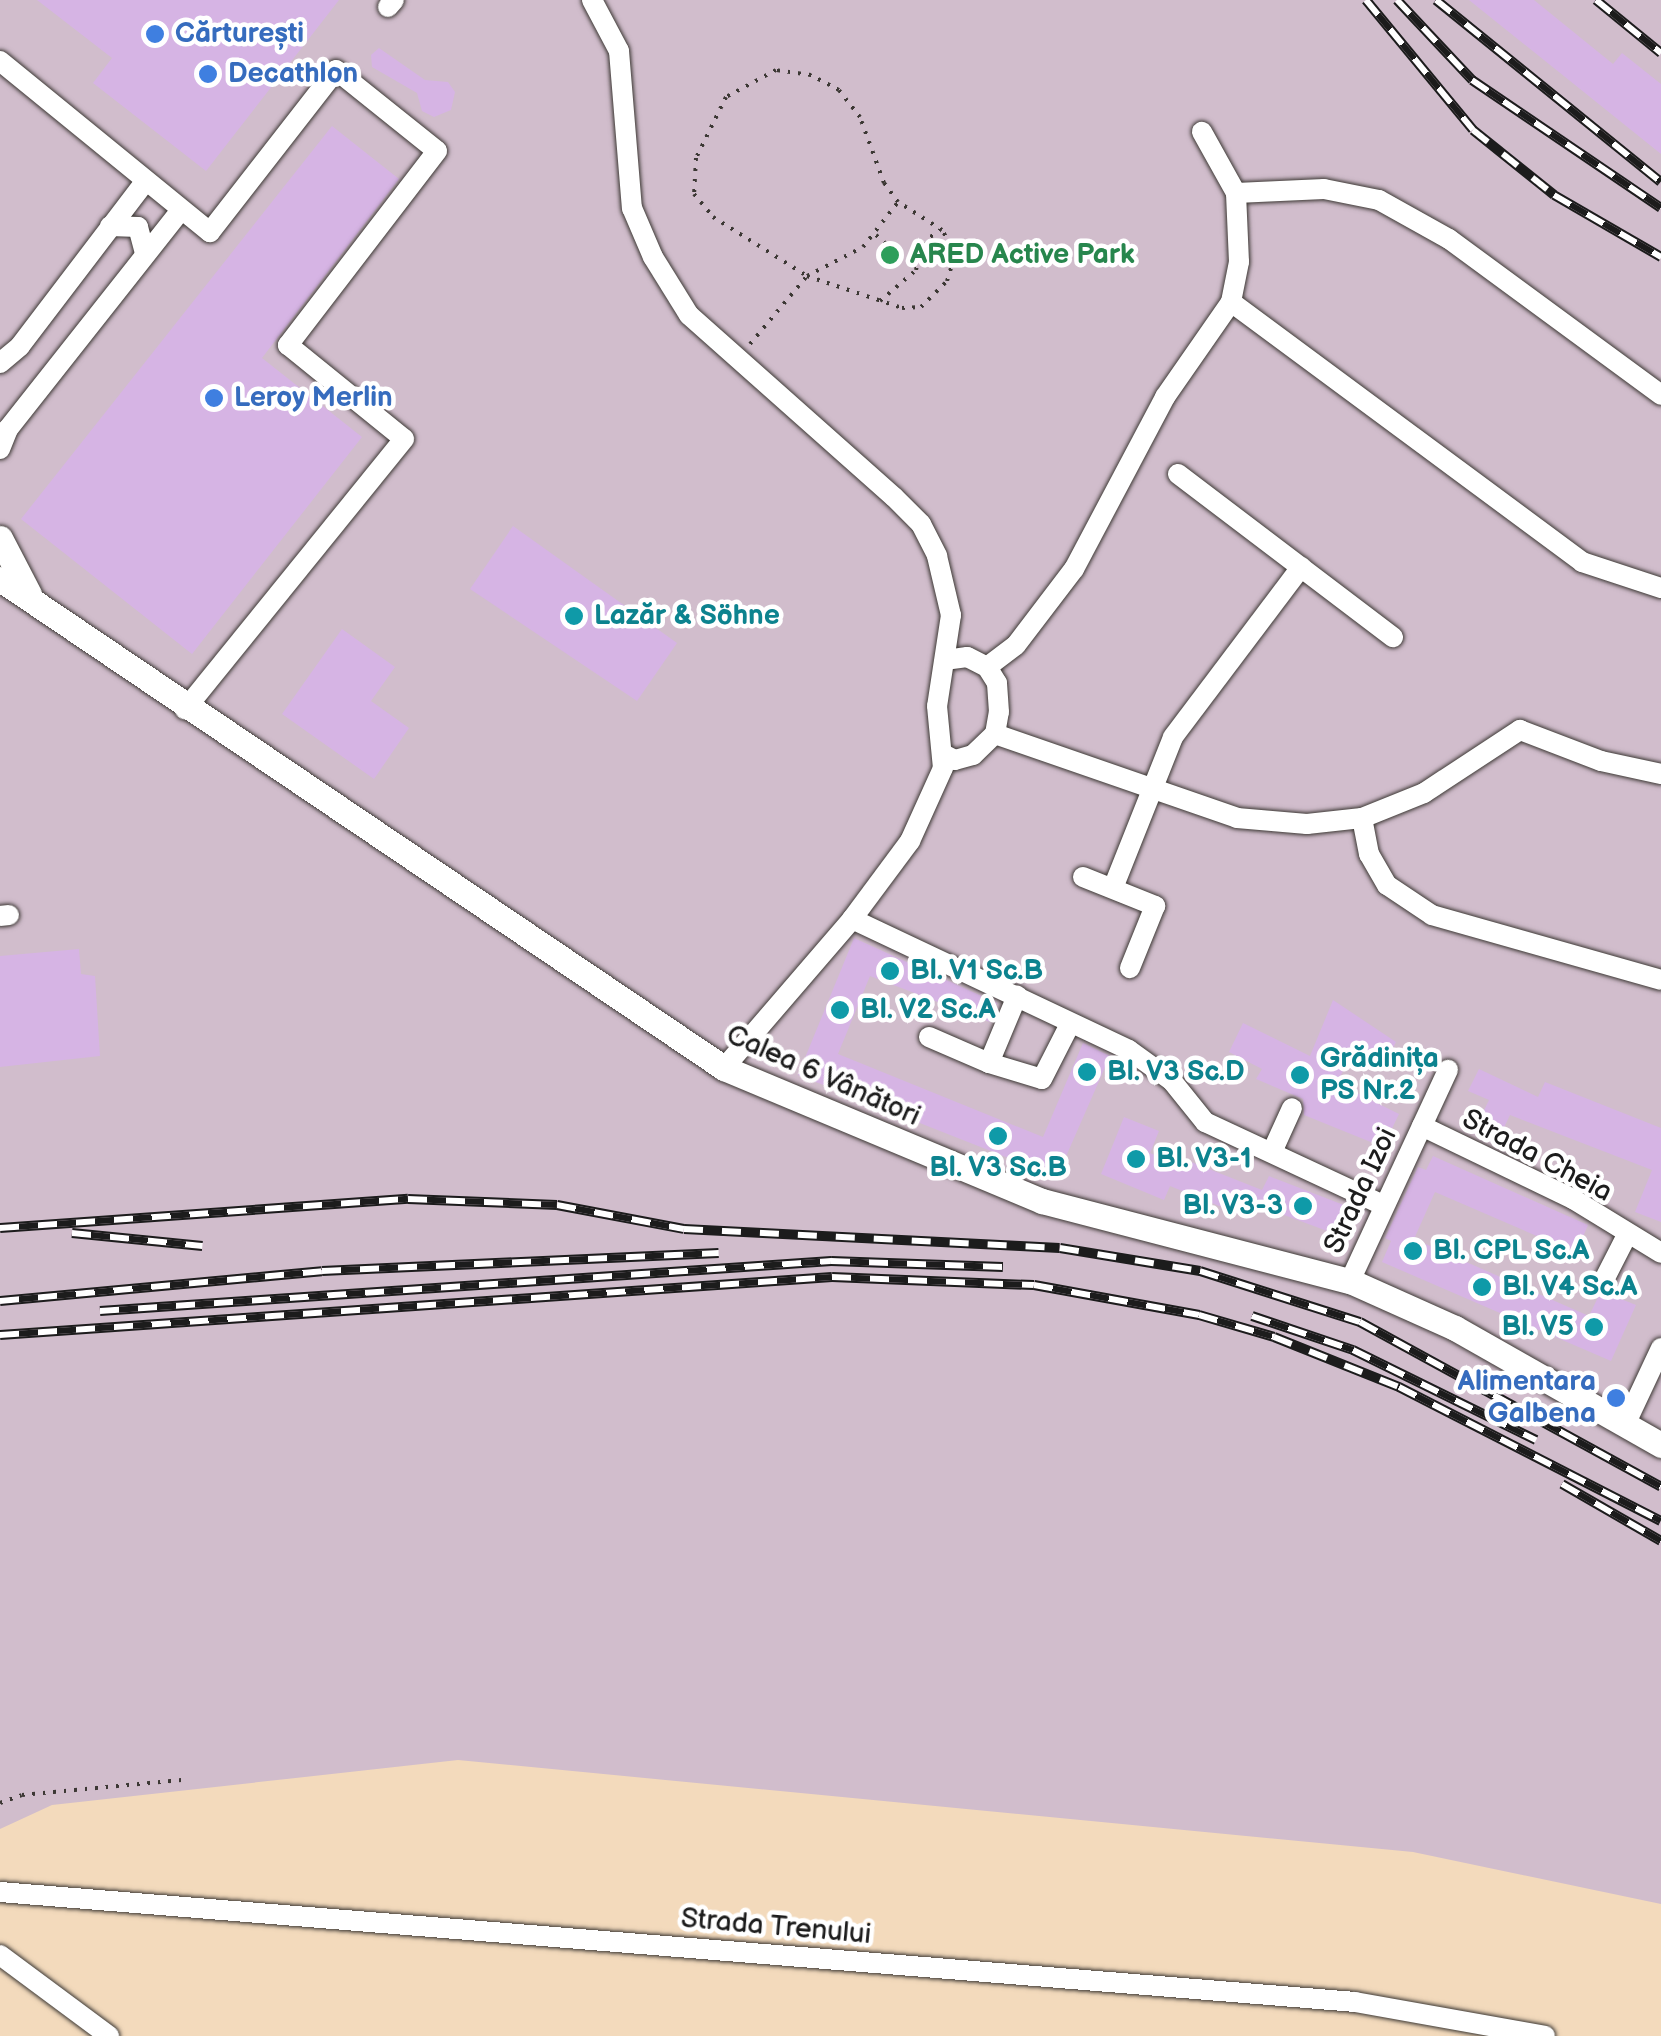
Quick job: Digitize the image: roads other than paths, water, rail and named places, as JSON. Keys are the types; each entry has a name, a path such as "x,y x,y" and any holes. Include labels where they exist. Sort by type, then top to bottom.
{"main road":[{"name":"Calea 6 Vânători","path":"0,538 37,607"},
{"name":"Calea 6 Vânători","path":"0,580 185,710 724,1068 1042,1201 1350,1281 1427,1313 1661,1445"}],"street":[{"path":"598,2 626,82 632,208 689,315 921,524 937,556 951,615 937,706 943,768 910,840 852,919 724,1068"},
{"path":"0,61 144,183 210,232 336,70 437,152 288,345 404,438 185,710"},
{"path":"987,667 1016,646 1074,569 1164,397 1230,302 1240,262 1236,192 1202,132"},
{"path":"0,363 20,346 144,183"},
{"path":"1236,192 1324,189 1380,200 1449,238 1661,396"},
{"path":"3,438 180,211"},
{"path":"110,226 138,227 145,254"},
{"path":"1230,302 1582,562 1661,588"},
{"path":"1178,474 1392,637"},
{"path":"1113,888 1174,737 1301,567"},
{"path":"943,754 955,760 973,755 995,734 997,683 987,667 967,657 946,660"},
{"path":"995,734 1237,818 1307,824 1362,818 1424,793 1520,730 1601,761 1661,774"},
{"path":"1362,818 1370,854 1387,886 1432,914 1661,980"},
{"path":"1083,878 1155,906 1130,968"},
{"path":"852,919 1129,1050 1163,1074 1205,1122 1383,1205"},
{"path":"990,1063 1016,996"},
{"path":"929,1037 990,1063 1042,1079 1070,1024"},
{"name":"Strada Izoi","path":"1350,1281 1448,1070"},
{"path":"1272,1152 1292,1108"},
{"name":"Strada Cheia","path":"1422,1126 1572,1199 1626,1236 1661,1253"},
{"name":"Strada Cheia","path":"1605,1278 1626,1236"},
{"path":"1624,1426 1661,1348"},
{"name":"Strada Trenului","path":"0,1892 1356,2002 1545,2036"},
{"path":"0,1956 108,2036"}],"railway":[{"path":"1366,0 1473,130 1554,195 1661,257"},
{"path":"1397,0 1472,80 1661,208"},
{"path":"1436,0 1661,182"},
{"path":"1596,0 1661,53"},
{"path":"0,1228 408,1199 557,1205 684,1229 1060,1248 1200,1271 1360,1322 1661,1487"},
{"path":"72,1233 202,1246"},
{"path":"0,1301 322,1271 719,1253"},
{"path":"100,1311 831,1261 1003,1267"},
{"path":"0,1335 832,1277 1034,1285 1199,1315 1274,1337 1399,1387 1661,1521"},
{"path":"1252,1316 1353,1350 1536,1440"},
{"path":"1562,1484 1661,1541"}],"place":[{"name":"Cărturești","path":"155,34"},
{"name":"Decathlon","path":"208,74"},
{"name":"ARED Active Park","path":"890,255"},
{"name":"Leroy Merlin","path":"214,398"},
{"name":"Lazăr & Söhne","path":"574,616"},
{"name":"Bl. V1 Sc.B","path":"890,971"},
{"name":"Bl. V2 Sc.A","path":"840,1010"},
{"name":"Bl. V3 Sc.D","path":"1087,1072"},
{"name":"Grădinița PS Nr.2","path":"1300,1075"},
{"name":"Bl. V3 Sc.B","path":"998,1136"},
{"name":"Bl. V3-1","path":"1136,1159"},
{"name":"Bl. V3-3","path":"1303,1206"},
{"name":"Bl. CPL Sc.A","path":"1413,1251"},
{"name":"Bl. V4 Sc.A","path":"1482,1287"},
{"name":"Bl. V5","path":"1594,1327"},
{"name":"Alimentara Galbena","path":"1616,1398"}]}
